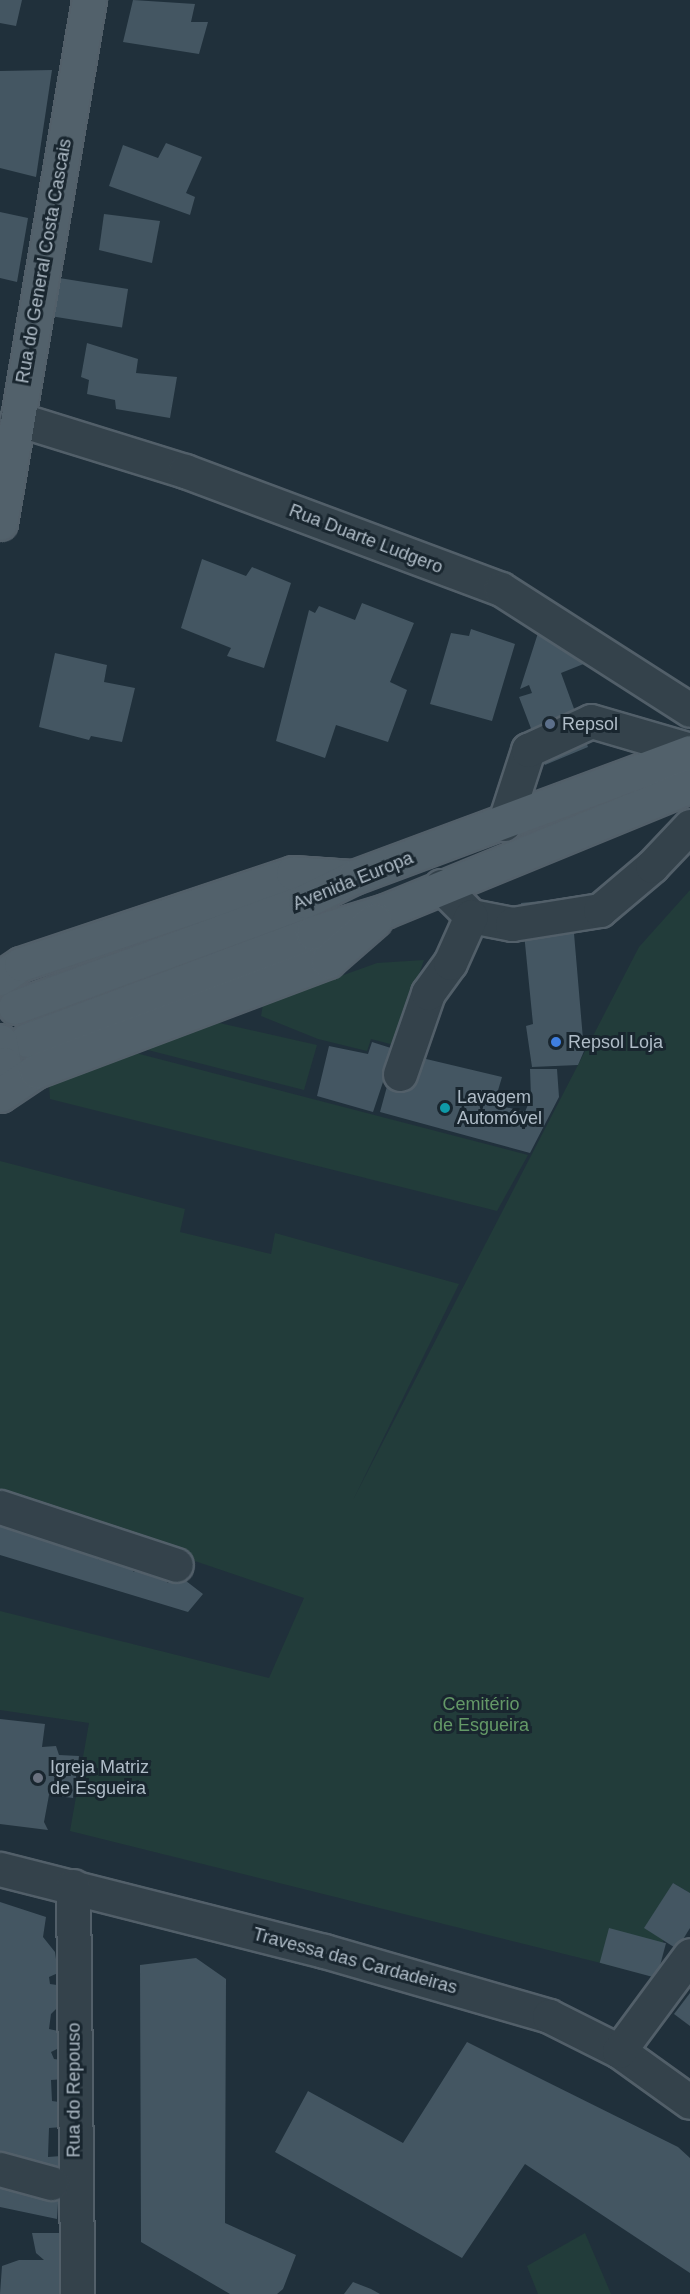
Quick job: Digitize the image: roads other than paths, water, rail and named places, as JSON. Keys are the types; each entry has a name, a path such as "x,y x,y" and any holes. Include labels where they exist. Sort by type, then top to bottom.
{"main road":[{"name":"Rua do General Costa Cascais","path":"0,523 87,1"},
{"name":"Avenida Europa","path":"15,1007 305,901 354,877 504,824 690,751"},
{"name":"Avenida Europa","path":"14,1041 313,933 385,911 441,886 690,786"},
{"path":"7,967 293,873 354,877"},
{"path":"0,1095 36,1071 328,961 385,911"},
{"path":"0,1095 4,1064 14,1041"}],"street":[{"name":"Rua Duarte Ludgero","path":"17,419 185,471 501,590 690,710"},
{"path":"504,824 528,750 591,721 690,751"},
{"path":"441,886 471,916 512,924 600,910 652,866 690,826"},
{"path":"400,1074 428,993 450,963 471,916"},
{"path":"0,1507 176,1564"},
{"name":"Travessa das Cardadeiras","path":"0,1869 324,1951 549,2016 619,2051 690,2102"},
{"name":"Rua do Repouso","path":"73,1886 77,2294"},
{"path":"619,2051 690,1955"},
{"path":"0,2169 51,2182"}],"place":[{"name":"Repsol","path":"550,724"},
{"name":"Repsol Loja","path":"556,1042"},
{"name":"Lavagem Automóvel","path":"445,1108"},
{"name":"Igreja Matriz de Esgueira","path":"38,1778"}],"park label":[{"name":"Cemitério de Esgueira","path":"481,1715"}]}
